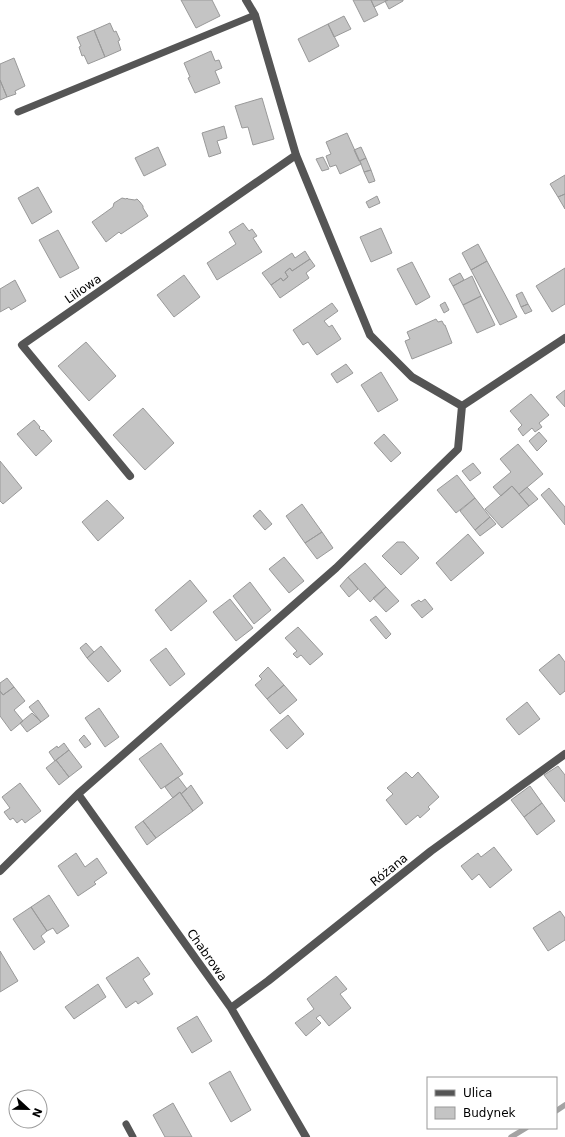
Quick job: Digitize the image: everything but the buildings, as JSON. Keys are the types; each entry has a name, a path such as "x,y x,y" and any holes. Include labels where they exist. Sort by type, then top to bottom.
{"street":[{"path":"246,0 255,15 296,155 370,336 412,376 462,406"},
{"name":"Liliowa","path":"130,476 22,346 296,155"},
{"path":"462,406 565,338"},
{"path":"0,871 78,794 336,568 458,449 462,406"},
{"name":"Różana","path":"230,1008 268,981 431,851 565,754"},
{"name":"Chabrowa","path":"78,794 230,1008 306,1137"}],"lane":[{"path":"18,112 255,15"},
{"path":"126,1124 133,1137"}],"waterway":[{"path":"557,1110 565,1105"},
{"path":"511,1137 524,1129"}]}
